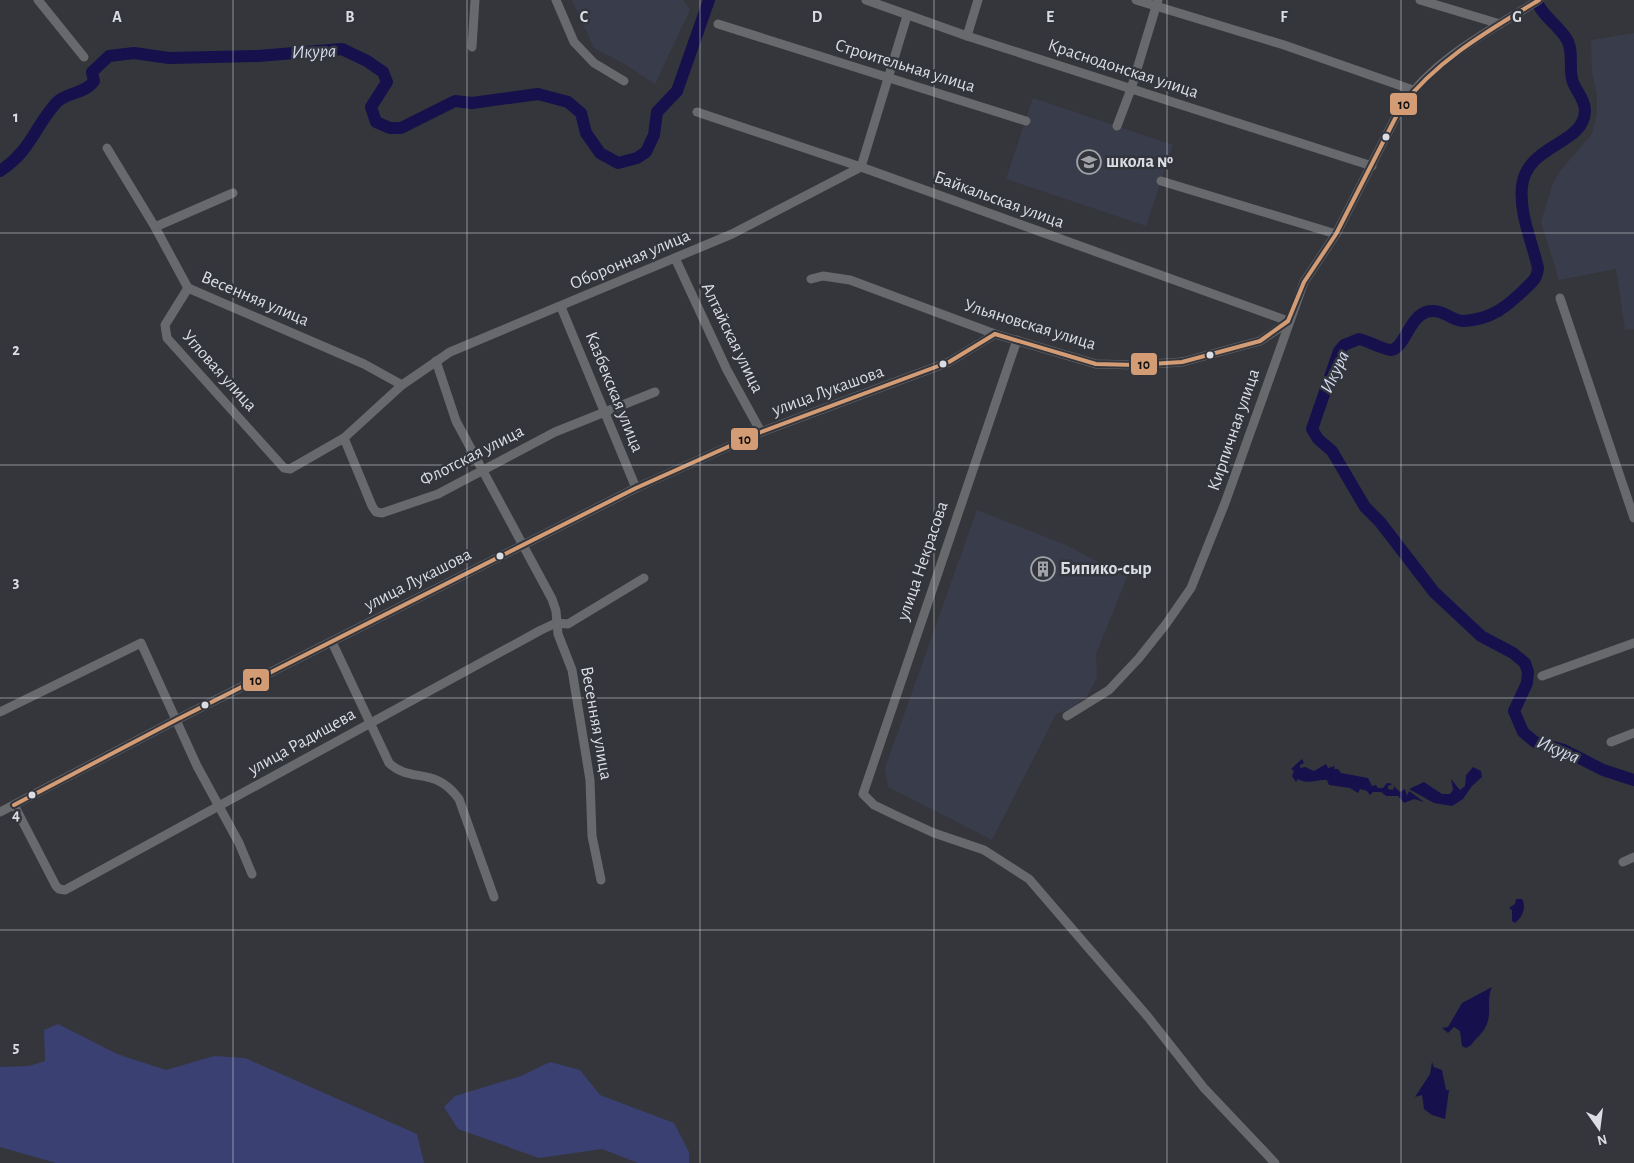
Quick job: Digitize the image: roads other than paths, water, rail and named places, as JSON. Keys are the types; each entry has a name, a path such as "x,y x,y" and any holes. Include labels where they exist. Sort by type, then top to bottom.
{"street":[{"path":"38,0 84,57"},
{"path":"472,47 475,0"},
{"path":"556,0 574,42 594,63 624,80"},
{"name":"Краснодонская улица","path":"866,0 967,36 1372,166"},
{"path":"967,36 978,0"},
{"path":"1136,0 1157,3 1413,90"},
{"path":"1420,0 1500,24"},
{"name":"Кирпичная улица","path":"1067,716 1109,690 1166,624 1191,588 1225,503 1288,322 1304,282 1336,234 1401,107 1413,90 1436,67 1539,0"},
{"path":"1117,126 1131,89 1157,3"},
{"path":"861,167 907,16"},
{"name":"Строительная улица","path":"718,24 1026,121"},
{"name":"Байкальская улица","path":"698,112 861,167 1288,322"},
{"name":"Весенняя улица","path":"107,148 155,227 188,288 364,364 402,385"},
{"name":"Оборонная улица","path":"284,468 290,469 344,438 402,385 450,352 560,308 732,234 861,167"},
{"path":"1161,182 1336,234"},
{"path":"155,227 233,193"},
{"name":"Алтайская улица","path":"675,258 727,370 761,432"},
{"name":"Ульяновская улица","path":"811,279 824,276 850,280 994,334 1096,364 1182,362 1260,340 1288,322"},
{"name":"Угловая улица","path":"188,288 165,325 167,338 284,468"},
{"path":"1560,298 1634,518"},
{"name":"Казбекская улица","path":"560,308 636,488"},
{"name":"улица Лукашова","path":"0,812 176,720 636,488 761,432 949,362 994,334"},
{"name":"улица Некрасова","path":"1017,340 863,794 874,805 899,817 934,833 984,850 1029,879 1148,1017 1204,1088 1275,1163"},
{"name":"Весенняя улица","path":"436,361 456,421 552,599 556,611 556,623 572,670 590,780 592,836 600,880"},
{"name":"Флотская улица","path":"344,438 376,512 390,511 438,494 555,432 605,414 655,392"},
{"name":"улица Радищева","path":"14,805 56,886 58,889 65,890 556,623 568,624 644,578"},
{"path":"332,642 388,762 394,768 436,778 451,789 459,800 494,897"},
{"path":"0,712 140,643 218,807 239,843 252,874"},
{"path":"1542,676 1634,643"},
{"path":"1611,742 1634,733"},
{"path":"1623,862 1634,857"}],"waterway":[{"name":"Икура","path":"0,171 11,163 26,147 57,102 66,96 81,91 94,81 92,72 109,56 134,53 169,58 258,56 342,49 367,61 383,72 387,82 371,107 376,122 390,128 401,128 455,101 472,103 538,94 568,102 581,113 586,133 600,153 618,163 637,158 646,152 654,135 657,112 677,91 709,0"},
{"name":"Икура","path":"1536,0 1542,11 1568,42 1571,53 1572,79 1585,106 1582,122 1575,131 1534,161 1526,172 1522,186 1522,207 1538,268 1536,277 1506,306 1491,315 1463,321 1437,311 1426,312 1415,320 1396,348 1388,350 1359,339 1344,345 1339,351 1312,429 1318,439 1332,451 1365,507 1380,522 1434,592 1481,636 1513,653 1525,663 1528,672 1527,683 1514,711 1523,732 1535,742 1564,750 1603,770 1634,780"}],"place":[{"name":"школа №","path":"1089,162"},
{"name":"Бипико-сыр","path":"1043,569"}]}
